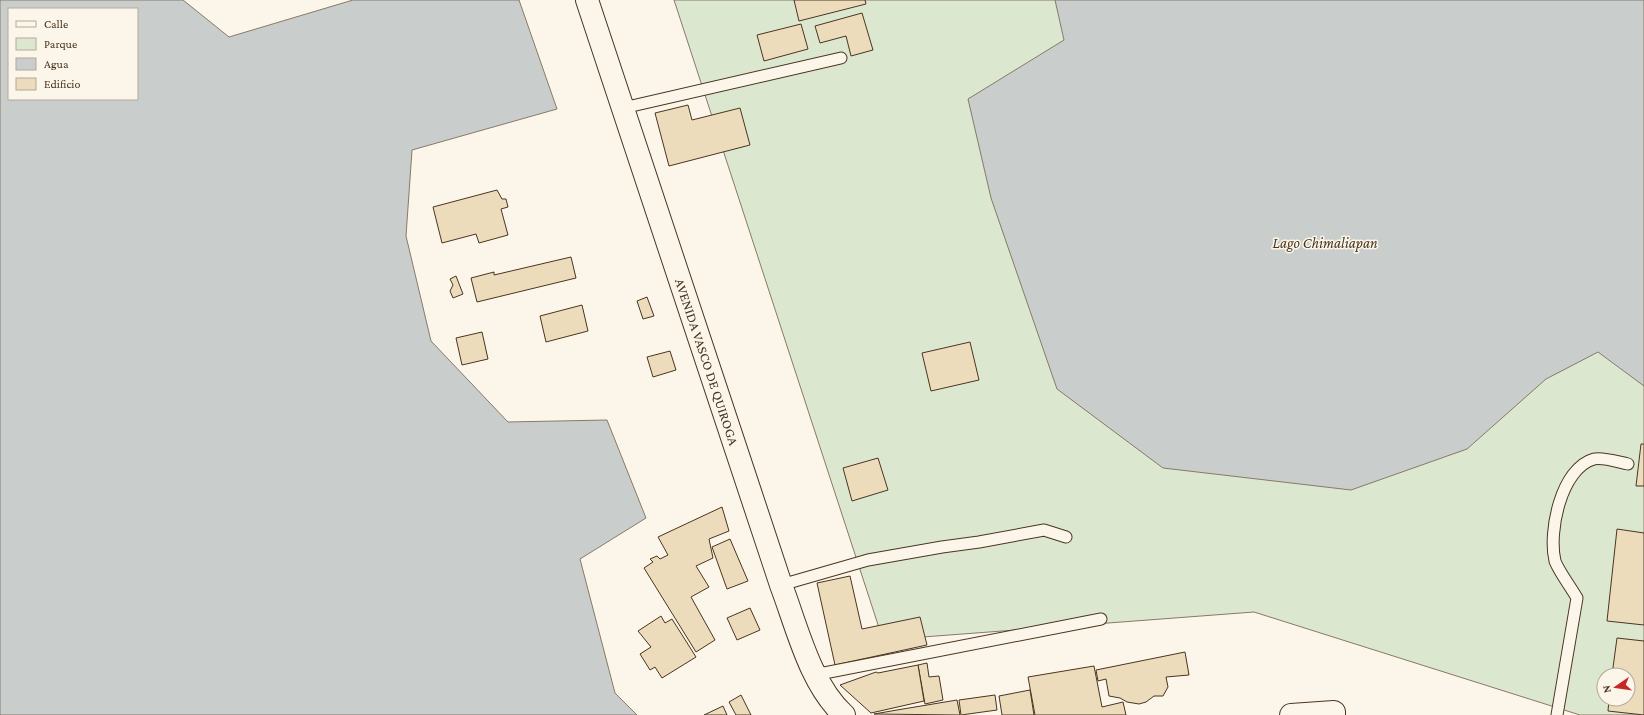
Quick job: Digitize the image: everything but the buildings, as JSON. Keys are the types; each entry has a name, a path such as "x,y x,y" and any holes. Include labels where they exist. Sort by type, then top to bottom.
{"street":[{"name":"AVENIDA VASCO DE QUIROGA","path":"587,0 781,585 814,675 835,707 844,715"},
{"path":"1291,715 1334,712 1334,715"}],"lane":[{"path":"623,108 841,58"},
{"path":"1557,715 1577,598 1555,561 1554,535 1561,497 1567,482 1580,466 1595,459 1628,464"},
{"path":"781,585 824,574 868,560 942,547 1044,530 1066,537"},
{"path":"814,675 1101,619"}],"green space":[{"path":"674,0 1644,0 1644,715 1580,715 1254,612 883,640"}],"water":[{"path":"0,0 183,0 229,37 353,0 519,0 557,109 412,150 406,236 431,341 508,422 607,420 646,518 580,559 615,693 637,715 0,715"},
{"name":"Lago Chimaliapan","path":"1055,0 1644,0 1644,386 1598,352 1546,379 1467,449 1351,490 1163,468 1057,389 991,198 968,99 1064,40"}]}
